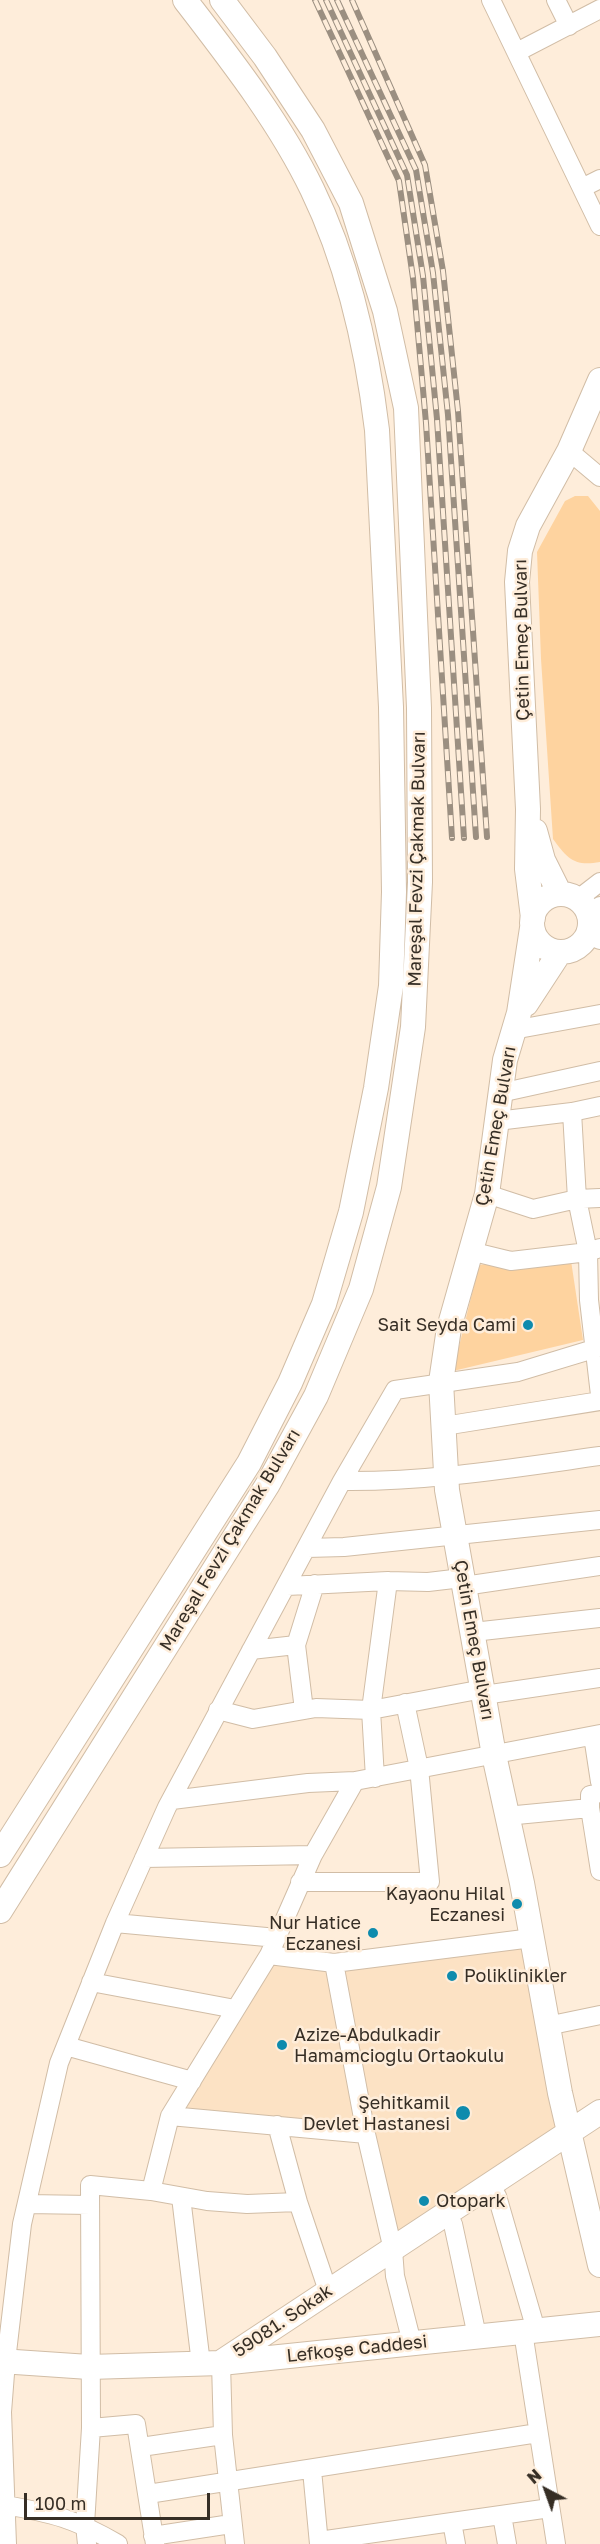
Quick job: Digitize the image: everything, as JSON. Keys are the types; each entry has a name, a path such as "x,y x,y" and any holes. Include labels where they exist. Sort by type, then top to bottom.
{"main road":[{"name":"Mareşal Fevzi Çakmak Bulvarı","path":"2,1849 249,1463 290,1383 324,1304 351,1212 376,1088 391,986 394,892 391,707 376,430 371,385 357,313 334,240 312,188 249,85 185,0"},
{"name":"Mareşal Fevzi Çakmak Bulvarı","path":"0,1911 268,1484 316,1396 361,1289 389,1187 413,1027 420,882 419,720 406,408 385,311 351,203 314,130 265,57 222,0"},
{"name":"Çetin Emeç Bulvarı","path":"600,380 569,451 528,526 520,551 517,582 528,809 527,869 533,923 516,1022 505,1060 487,1194 450,1328 441,1382 447,1490 494,1755 522,1883 570,2141 593,2207 600,2265"},
{"name":"Çetin Emeç Bulvarı","path":"528,809 543,860 586,914"},
{"path":"542,901 586,914 577,948 560,952 542,945 533,923 536,909 542,901"},
{"name":"Çetin Emeç Bulvarı","path":"516,1022 560,952"},
{"path":"560,2093 580,2104 600,2096"},
{"path":"570,2141 600,2112"},
{"path":"570,2141 600,2130"},
{"name":"59081. Sokak","path":"211,2363 328,2291 453,2224 497,2196 570,2141"},
{"name":"59081. Sokak","path":"211,2363 275,2339 394,2255 570,2141"},
{"name":"Lefkoşe Caddesi","path":"2,2360 89,2367 211,2363 600,2324"}],"street":[{"path":"491,0 600,226"},
{"path":"556,0 569,26"},
{"path":"517,52 600,9"},
{"path":"582,189 600,179"},
{"path":"569,451 600,477"},
{"path":"586,914 600,882"},
{"path":"516,1022 600,1014"},
{"path":"501,1093 600,1071"},
{"path":"497,1121 572,1112 600,1106"},
{"path":"572,1112 577,1199 594,1250 594,1299 600,1395"},
{"path":"487,1194 533,1209 577,1199 600,1198"},
{"path":"471,1251 511,1261 594,1250"},
{"path":"7,2544 1,2411 2,2360 22,2224 59,2063 115,1923 167,1807 342,1481 395,1390 518,1372 597,1348"},
{"path":"444,1425 600,1401"},
{"path":"342,1481 448,1477 600,1456"},
{"path":"307,1548 344,1547 600,1520"},
{"path":"287,1586 388,1581 463,1582 600,1566"},
{"path":"375,1778 371,1710 388,1581"},
{"path":"304,1710 296,1645 315,1584"},
{"path":"473,1632 600,1618"},
{"path":"251,1650 296,1645"},
{"path":"218,1710 253,1719 304,1710 371,1710 483,1692 600,1678"},
{"path":"300,1882 430,1882 419,1768 405,1703"},
{"path":"172,1800 308,1783 375,1778 596,1735 600,1782"},
{"path":"151,2191 170,2116 269,1955 313,1855 354,1781"},
{"path":"506,1816 595,1800 600,1871"},
{"path":"144,1858 313,1855"},
{"path":"115,1923 277,1938"},
{"path":"269,1955 334,1963 532,1938"},
{"path":"334,1963 366,2134 394,2255 394,2276 412,2343"},
{"path":"91,1982 235,2010"},
{"path":"547,2026 600,2015"},
{"path":"66,2046 192,2081"},
{"path":"170,2116 366,2134"},
{"path":"277,2125 298,2202 328,2291"},
{"path":"87,2544 85,2525 91,2428 90,2185 151,2191 207,2202 298,2202"},
{"path":"497,2196 530,2331 538,2433 556,2544"},
{"path":"182,2197 223,2435 234,2544"},
{"path":"27,2204 90,2205"},
{"path":"453,2224 477,2336"},
{"path":"91,2428 136,2424 154,2540 231,2524"},
{"path":"148,2494 208,2487 228,2481 312,2470 538,2433"},
{"path":"141,2447 223,2435"},
{"path":"312,2470 319,2542 550,2508"},
{"path":"4,2505 51,2513 85,2525 118,2544"},
{"path":"502,2515 507,2544"},
{"path":"452,2522 456,2544"}],"shaded area":[{"path":"575,496 588,496 600,511 600,862 591,863 572,860 553,839 541,659 537,552 565,501"},
{"path":"570,1254 583,1340 453,1371 479,1265"},
{"name":"Şehitkamil Devlet Hastanesi","path":"532,1938 569,2133 393,2250 366,2134 170,2116 269,1955 334,1963"}],"railway":[{"path":"315,0 399,181 413,278 426,423 452,838"},
{"path":"326,0 407,175 423,276 437,419 464,838"},
{"path":"337,0 416,170 433,273 448,415 476,837"},
{"path":"352,0 425,165 443,271 458,411 487,837"}],"place":[{"name":"Sait Seyda Cami","path":"528,1325"},
{"name":"Kayaonu Hilal Eczanesi","path":"517,1904"},
{"name":"Nur Hatice Eczanesi","path":"373,1933"},
{"name":"Poliklinikler","path":"452,1976"},
{"name":"Azize-Abdulkadir Hamamcioglu Ortaokulu","path":"282,2045"},
{"name":"Şehitkamil Devlet Hastanesi","path":"463,2113"},
{"name":"Otopark","path":"424,2201"}]}
